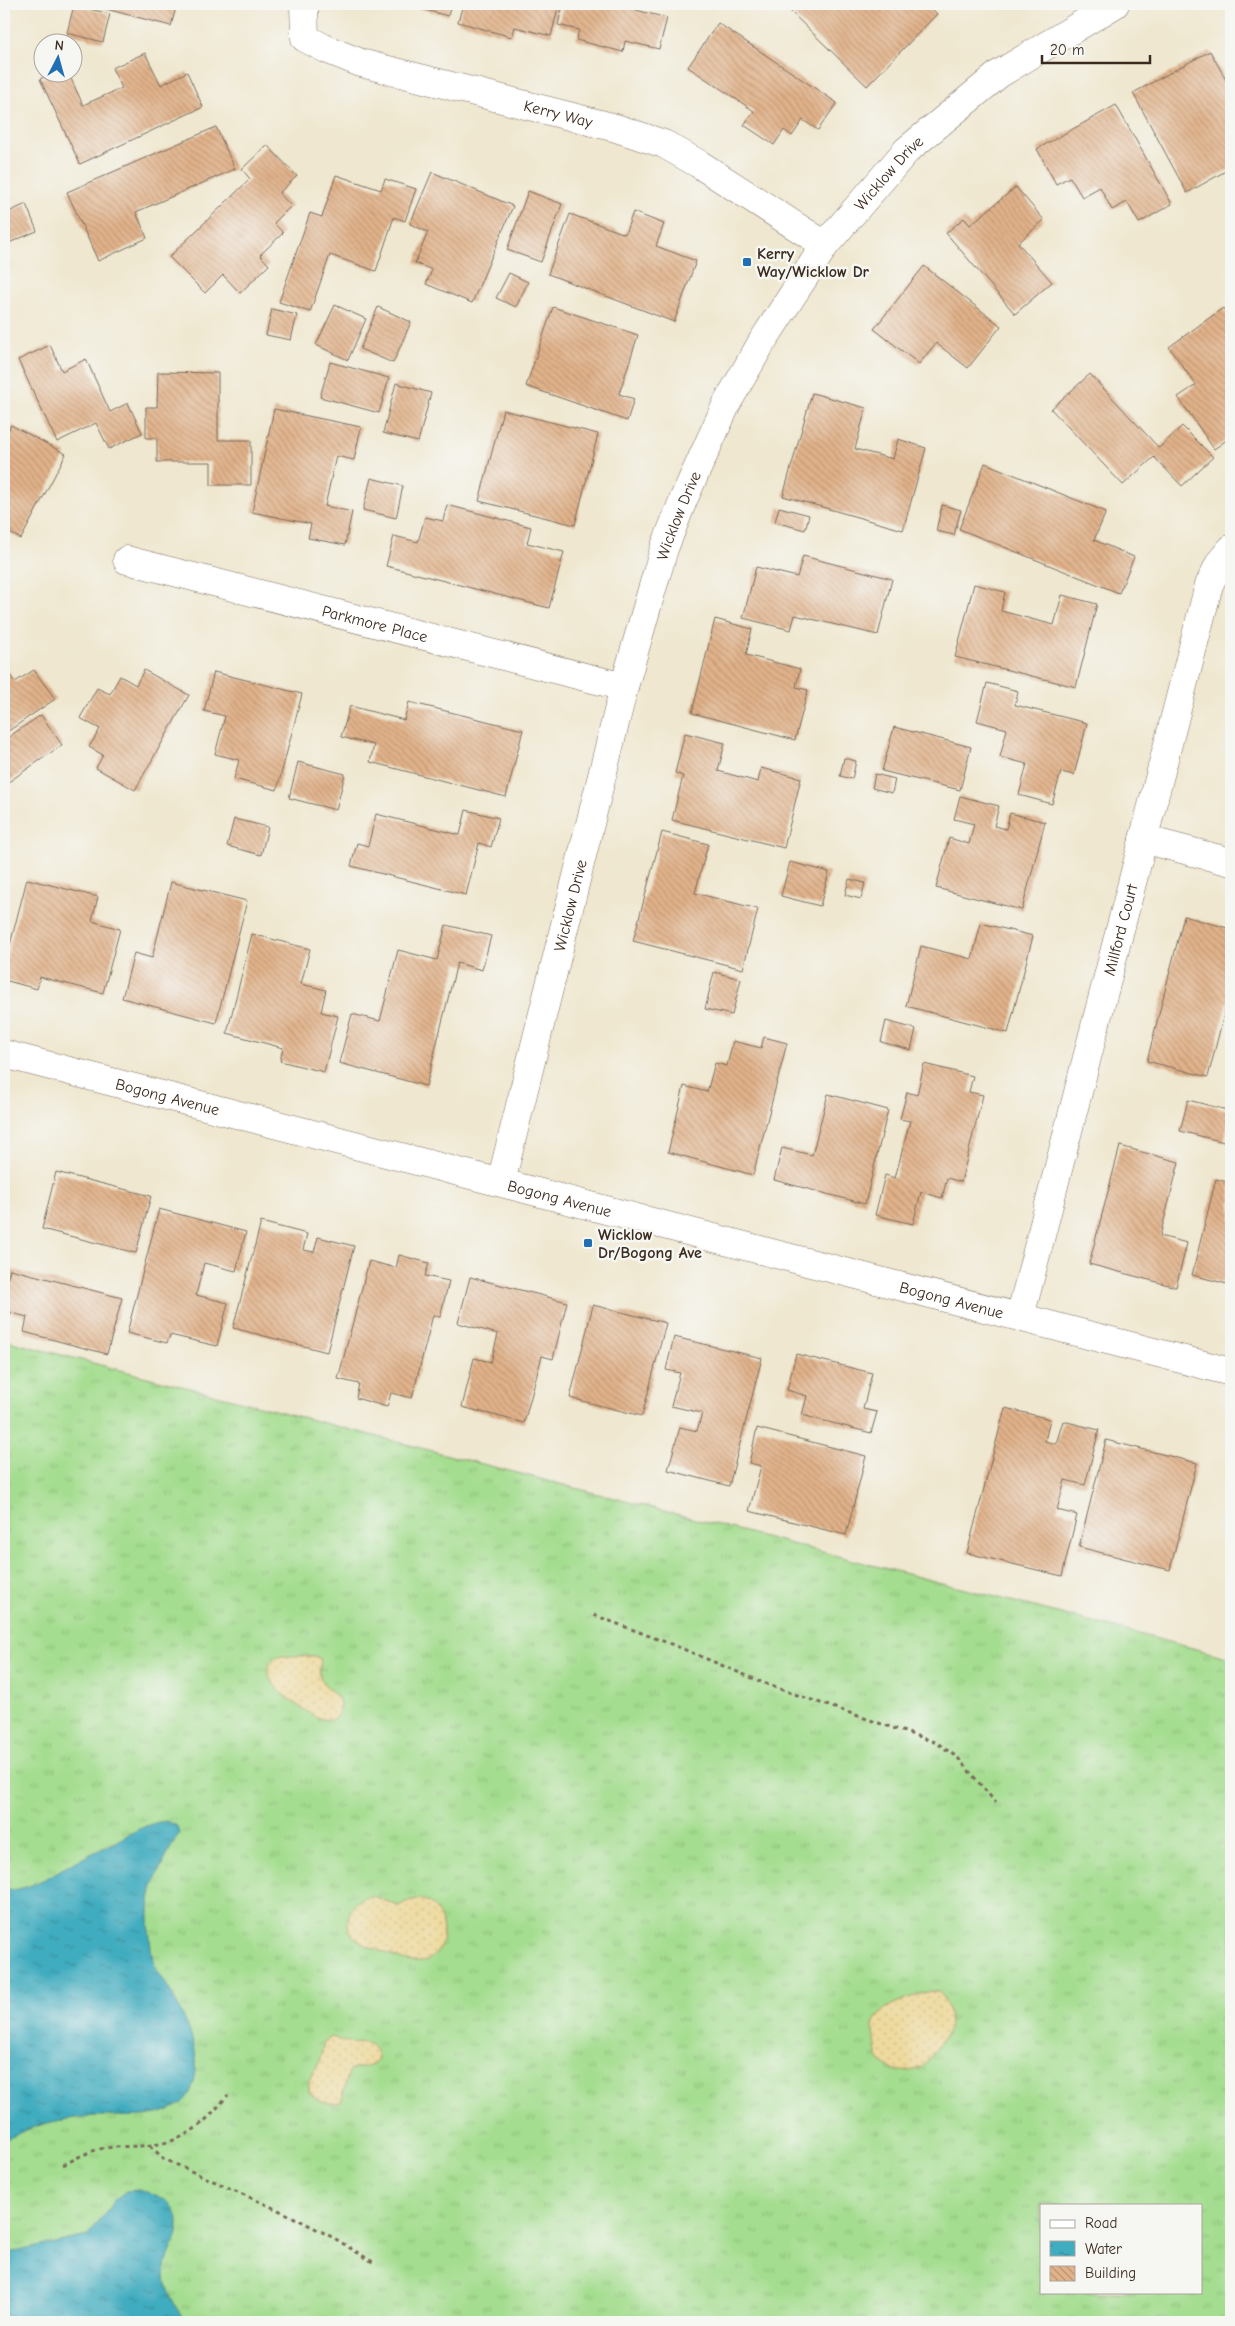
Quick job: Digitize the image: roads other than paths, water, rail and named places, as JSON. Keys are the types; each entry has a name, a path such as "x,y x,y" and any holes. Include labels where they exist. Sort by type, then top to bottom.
{"street":[{"name":"Kerry Way","path":"304,4 304,38 326,49 361,63 616,128 664,144 699,164 824,245"},
{"name":"Wicklow Drive","path":"500,1182 624,687 664,549 703,454 727,404 762,342 824,245 907,150 999,74 1115,4"},
{"name":"Millford Court","path":"1020,1316 1209,586 1216,567 1231,549"},
{"name":"Parkmore Place","path":"127,560 624,687"},
{"path":"1143,840 1231,862"},
{"name":"Bogong Avenue","path":"4,1054 1231,1372"}],"water":[{"path":"167,1821 177,1826 179,1833 163,1862 152,1892 149,1914 150,1939 155,1966 186,2022 194,2046 196,2070 190,2093 180,2104 155,2114 143,2116 96,2116 59,2120 31,2128 4,2140 4,1891 32,1885 141,1828"},
{"path":"139,2190 165,2200 176,2212 178,2229 166,2265 165,2274 172,2300 187,2322 4,2322 4,2254 87,2236 109,2210 114,2200 126,2191"}],"place":[{"name":"Kerry Way/Wicklow Dr","path":"747,262"},
{"name":"Wicklow Dr/Bogong Ave","path":"588,1243"}]}
